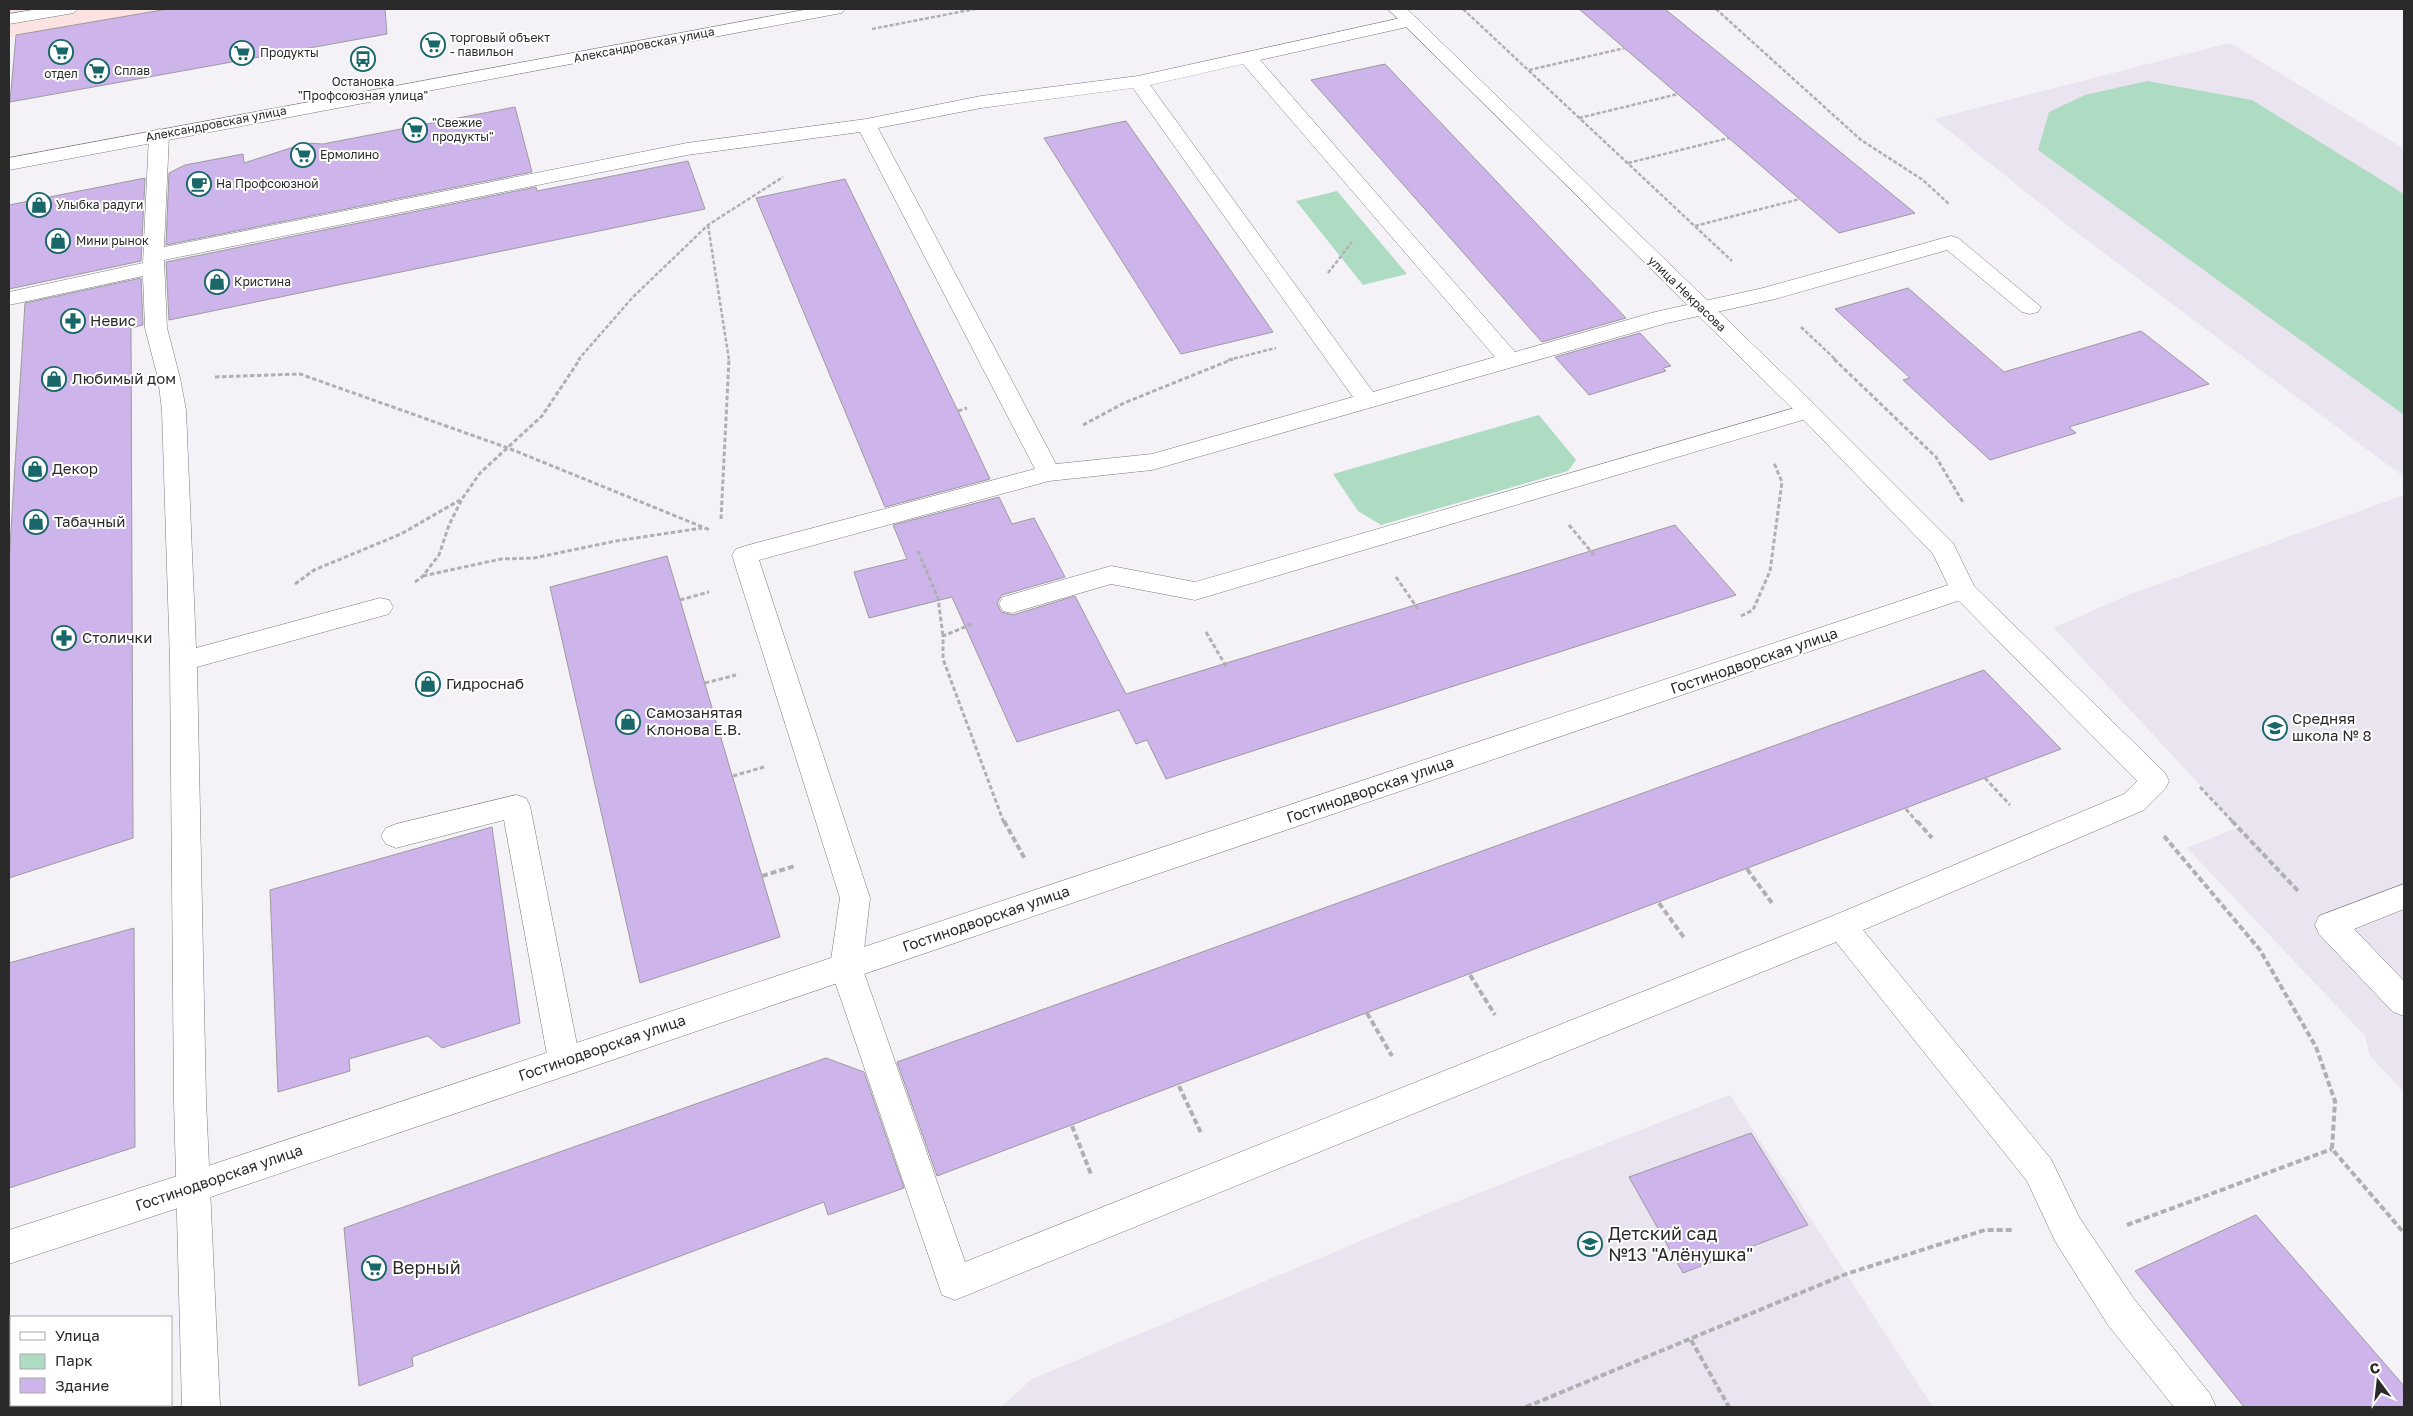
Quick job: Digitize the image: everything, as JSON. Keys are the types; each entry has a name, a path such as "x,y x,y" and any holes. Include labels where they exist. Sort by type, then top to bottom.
{"street":[{"path":"9,19 68,9"},
{"name":"Александровская улица","path":"9,164 795,13 836,9"},
{"path":"9,298 153,262 687,149 866,125 981,102 1138,82 1247,57 1403,15"},
{"name":"улица Некрасова","path":"1403,15 1808,411 1944,549 1963,590"},
{"path":"1247,57 1511,362"},
{"path":"1138,82 1368,402"},
{"path":"866,125 1049,472"},
{"path":"159,135 153,262 156,328 169,378 174,410 184,661 193,1187 201,1407"},
{"path":"1963,590 2155,780 2134,802 1841,926 955,1283 846,966 855,898 745,554 1049,472 1152,462 1511,362 1663,317 1767,294 1951,242 2030,307"},
{"path":"1012,604 1111,575 1195,591 1808,411"},
{"name":"Гостинодворская улица","path":"9,1247 193,1187 564,1060 1963,590"},
{"path":"184,661 380,607"},
{"path":"396,836 516,806 564,1060"},
{"path":"2404,896 2330,925 2404,1002"},
{"path":"1841,926 2039,1170 2067,1229 2121,1312 2197,1407"}],"path":[{"path":"1716,9 1861,140 1923,180 1962,216 1951,242"},
{"path":"1529,70 1625,48"},
{"path":"1579,118 1678,94"},
{"path":"1628,163 1729,138"},
{"path":"380,607 422,577 439,555 449,525 462,499 480,473 542,416 577,362 632,297 708,225 791,172"},
{"path":"1695,226 1800,199"},
{"path":"1302,310 1353,241 1372,201"},
{"path":"708,225 730,366 720,532"},
{"path":"1036,447 1090,422 1124,403 1225,362 1320,336"},
{"path":"169,378 300,374 508,448 702,528 720,532 745,554"},
{"path":"1736,619 1753,610 1770,571 1782,482 1757,426"},
{"path":"293,586 314,570 401,534 462,499"},
{"path":"899,513 938,598 943,636 943,659 1006,828 1028,864"},
{"path":"422,577 501,559 534,558 616,541 702,528"},
{"path":"943,636 973,623 1000,617 1012,604"},
{"path":"2198,786 2330,925"},
{"path":"2134,802 2260,950 2316,1047 2335,1101 2332,1149 2404,1233"},
{"path":"1526,1407 1846,1274 1985,1230 2067,1229 2131,1225 2332,1149"},
{"path":"1691,1340 1728,1407"}],"shaded area":[{"path":"9,9 174,9 9,37"},
{"path":"2230,43 2404,149 2404,477 2071,228 1934,119"},
{"name":"Средняя школа № 8","path":"2404,495 2404,1092 2370,1056 2365,1036 2187,848 2239,827 2054,628 2128,595"},
{"name":"Детский сад №13 \"Алёнушка\"","path":"1730,1095 1933,1407 1001,1407 1032,1379 1425,1214"}],"green space":[{"path":"2147,81 2252,100 2404,194 2404,415 2038,150 2049,112 2085,95"},
{"path":"1337,191 1407,274 1363,285 1296,201"},
{"path":"1539,415 1576,460 1568,471 1381,525 1358,511 1333,474"}],"building":[{"name":"Сплав","path":"168,9 385,9 387,34 10,102 16,35"},
{"path":"1579,9 1665,9 1915,213 1839,233"},
{"path":"1385,64 1626,318 1542,342 1311,80"},
{"path":"515,107 532,172 166,245 169,173 185,165 243,154 244,163 306,143 323,144"},
{"path":"1126,121 1273,332 1181,354 1044,138"},
{"path":"688,161 705,209 169,320 166,262 536,187 537,191"},
{"path":"145,178 141,261 9,289 9,205"},
{"path":"845,179 990,479 885,507 756,198"},
{"path":"141,278 143,325 131,328 133,838 9,878 9,563 25,303"},
{"path":"1908,288 2004,372 2141,331 2209,384 2069,427 2076,433 1990,460 1903,380 1910,378 1835,309"},
{"path":"1640,333 1671,366 1663,368 1666,371 1589,395 1555,357"},
{"path":"999,497 1012,524 1034,518 1065,577 1002,595 997,603 1001,612 1013,615 1075,596 1126,694 1675,525 1736,595 1166,779 1147,740 1136,744 1119,710 1017,742 952,597 869,618 854,572 907,559 893,525"},
{"path":"667,556 780,937 640,983 550,587"},
{"path":"1984,670 2061,749 937,1176 897,1062"},
{"path":"492,827 520,1023 442,1048 428,1036 349,1059 350,1071 278,1092 270,890"},
{"path":"134,928 135,1147 9,1188 9,963"},
{"path":"826,1058 864,1072 904,1188 828,1215 824,1202 412,1357 413,1366 359,1386 344,1228"},
{"path":"1751,1133 1808,1225 1683,1273 1629,1177"},
{"path":"2256,1215 2404,1386 2404,1407 2244,1407 2135,1271"}],"place":[{"name":"торговый объект - павильон","path":"433,45"},
{"name":"отдел","path":"61,52"},
{"name":"Продукты","path":"242,53"},
{"name":"Остановка \"Профсоюзная улица\"","path":"363,59"},
{"name":"Сплав","path":"97,71"},
{"name":"\"Свежие продукты\"","path":"415,130"},
{"name":"Ермолино","path":"303,155"},
{"name":"На Профсоюзной","path":"199,184"},
{"name":"Улыбка радуги","path":"39,205"},
{"name":"Мини рынок","path":"58,241"},
{"name":"Кристина","path":"217,282"},
{"name":"Невис","path":"73,321"},
{"name":"Любимый дом","path":"54,379"},
{"name":"Декор","path":"35,469"},
{"name":"Табачный","path":"36,522"},
{"name":"Столички","path":"64,638"},
{"name":"Гидроснаб","path":"428,684"},
{"name":"Самозанятая Клонова Е.В.","path":"628,722"},
{"name":"Средняя школа № 8","path":"2275,728"},
{"name":"Детский сад №13 \"Алёнушка\"","path":"1590,1244"},
{"name":"Верный","path":"374,1268"}]}
